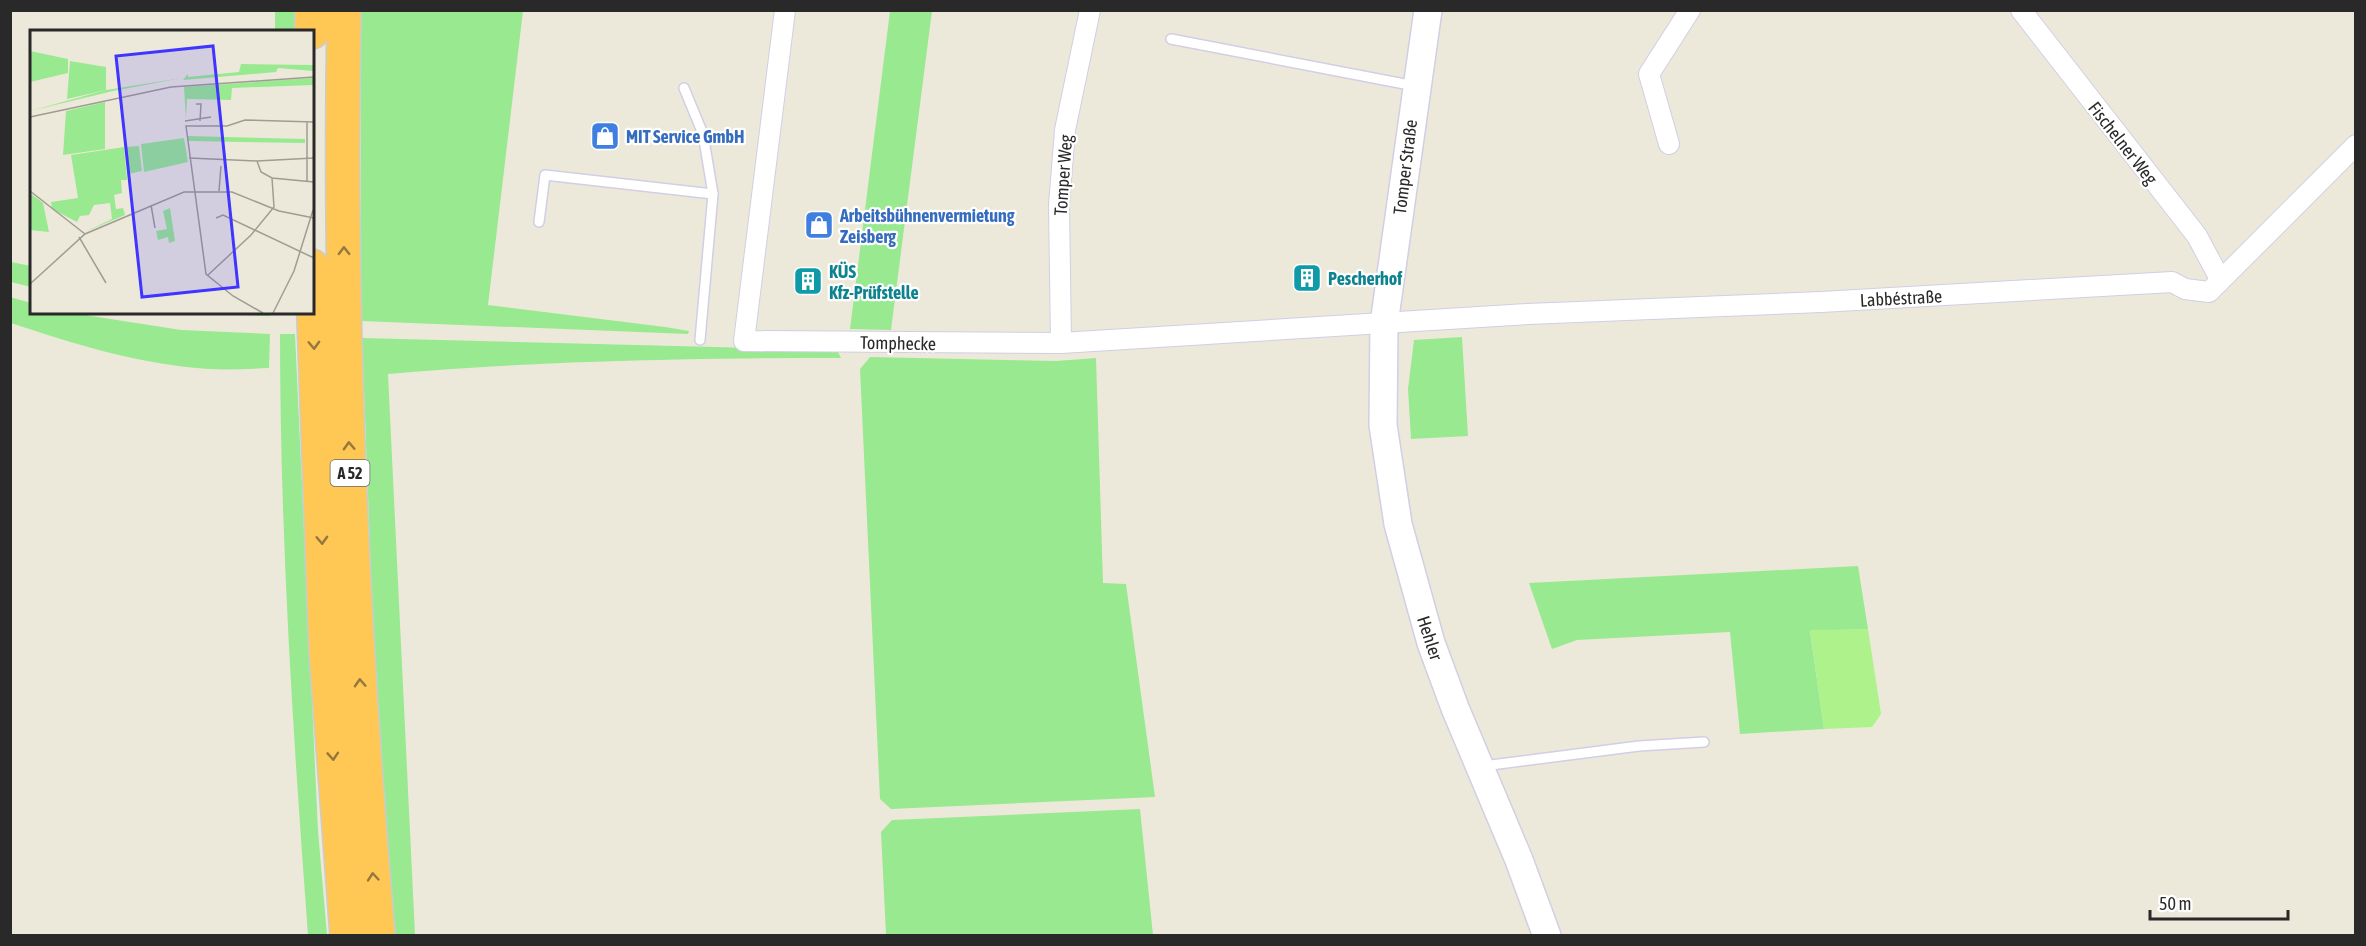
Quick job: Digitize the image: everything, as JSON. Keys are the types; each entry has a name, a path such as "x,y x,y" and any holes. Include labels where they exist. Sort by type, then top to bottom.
{"highway":[{"path":"312,10 312,30"},
{"name":"A 52","path":"344,10 344,244 349,448 366,787 378,936"},
{"name":"A 52","path":"314,314 326,652 347,936"}],"main road":[{"name":"Tomper Straße","path":"1384,324 1415,86 1428,10"},
{"name":"Hehler","path":"1384,324 1383,424 1398,524 1431,643 1476,761 1519,860 1547,936"}],"street":[{"name":"Tomphecke","path":"785,10 744,341 1061,343 1384,324"},
{"name":"Tomper Weg","path":"1061,343 1059,205 1065,129 1090,10"},
{"path":"1669,144 1649,74 1690,10"},
{"name":"Fischelner Weg","path":"2021,10 2197,236 2220,279"},
{"name":"Labbéstraße","path":"1384,324 1528,314 1821,302 2172,282 2185,289 2209,292 2355,145"}],"lane":[{"path":"1171,39 1415,86"},
{"path":"684,88 703,134 713,194 700,340"},
{"path":"539,222 544,174 713,194"},
{"path":"1476,761 1491,765 1638,746 1704,742"}],"green space":[{"path":"275,11 295,11 295,30 275,30"},
{"path":"361,11 523,11 488,305 665,327 689,331 688,334 361,321"},
{"path":"890,11 932,11 891,330 850,329"},
{"path":"11,262 30,266 30,287 11,282"},
{"path":"10,297 30,303 30,314 79,314 181,330 270,334 269,368 209,369 159,363 84,346 11,323"},
{"path":"216,314 270,314 270,316"},
{"path":"280,334 295,334 318,831 327,935 308,935 288,635 282,484"},
{"path":"1462,337 1468,436 1411,439 1408,389 1414,340"},
{"path":"362,338 837,350 841,358 614,361 388,374 415,935 394,935 391,903 374,652"},
{"path":"870,357 1056,361 1096,358 1103,583 1126,584 1155,797 891,809 880,799 860,369"},
{"path":"1858,566 1868,629 1810,631 1824,729 1740,734 1730,632 1577,640 1552,649 1529,583"},
{"path":"1868,629 1881,714 1872,727 1824,729 1810,630"},
{"path":"1140,809 1153,935 886,935 881,832 892,820"}],"place":[{"name":"MIT Service GmbH","path":"605,136"},
{"name":"Arbeitsbühnenvermietung Zeisberg","path":"819,225"},
{"name":"Pescherhof","path":"1307,278"},
{"name":"KÜS Kfz-Prüfstelle","path":"808,281"}]}
